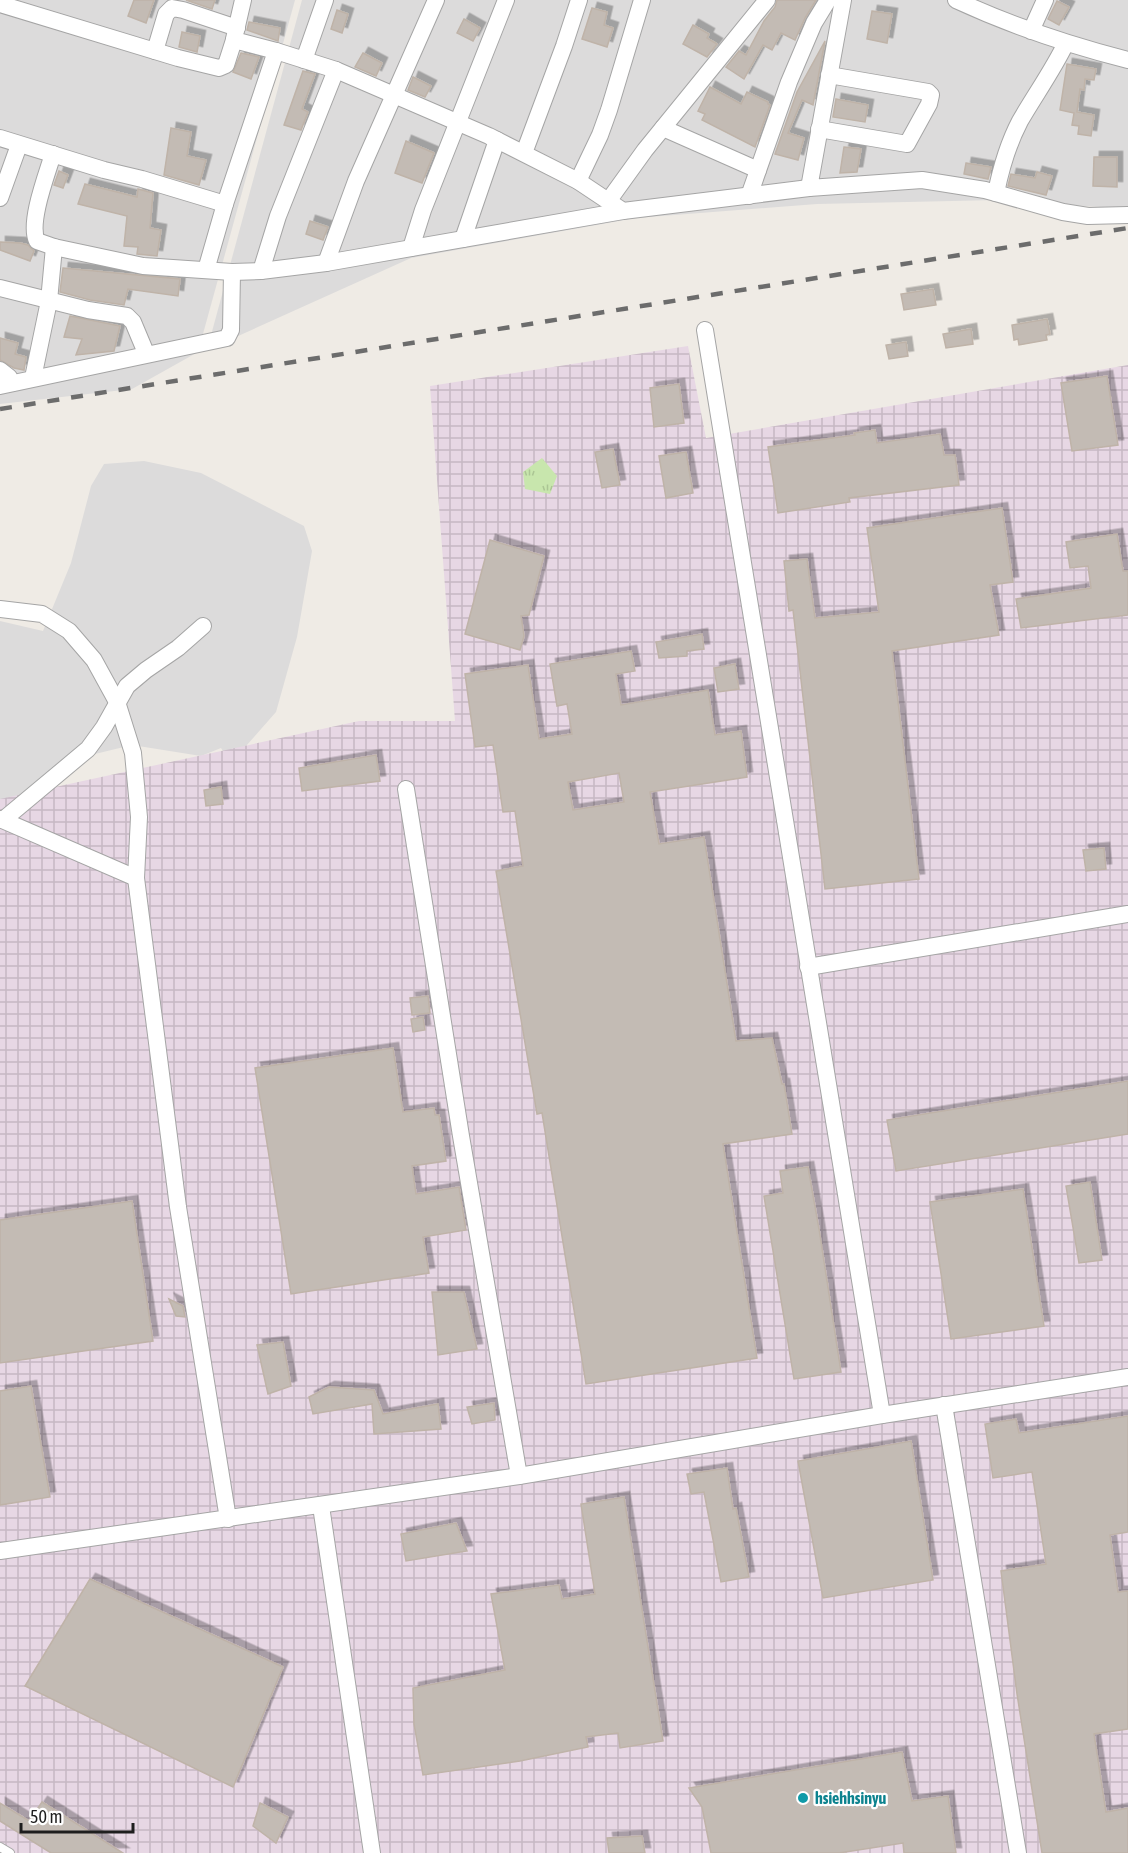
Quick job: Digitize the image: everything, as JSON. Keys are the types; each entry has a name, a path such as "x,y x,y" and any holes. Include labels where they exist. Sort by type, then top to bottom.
{"street":[{"path":"0,4 21,5 155,51 219,68 226,65 236,34 243,0"},
{"path":"304,60 325,0"},
{"path":"326,263 356,181 436,0"},
{"path":"411,248 423,210 506,0"},
{"path":"524,153 579,0"},
{"path":"578,181 609,110 642,0"},
{"path":"609,200 663,128 767,0"},
{"path":"748,196 789,82 814,23 828,0"},
{"path":"809,188 843,0"},
{"path":"956,0 1009,24 1066,44 1128,60"},
{"path":"1031,31 1045,0"},
{"path":"155,51 168,10 185,5 236,34 276,51 336,70 497,140 578,181 623,211"},
{"path":"996,193 1004,161 1020,122 1066,44"},
{"path":"206,270 225,204 276,51"},
{"path":"261,271 278,216 336,70"},
{"path":"819,129 907,144 931,95 928,92 829,75"},
{"path":"663,128 758,170"},
{"path":"0,138 225,204"},
{"path":"463,239 497,140"},
{"path":"0,198 19,145"},
{"path":"53,154 39,201 34,235 38,241 54,247 143,266 232,272 326,263 623,211 809,188 922,180 996,193 1063,212 1088,216 1128,215"},
{"path":"33,378 49,301 54,247"},
{"path":"6,385 146,353 227,338 231,330 232,272"},
{"path":"0,288 49,301 128,316 133,322 146,353"},
{"path":"705,330 882,1415"},
{"path":"0,370 9,377 6,385"},
{"path":"0,609 42,614 69,631 94,660 117,702 133,753 139,817 136,878 178,1207 228,1519"},
{"path":"136,878 1,819 88,749 104,727 127,686 203,626"},
{"path":"406,789 459,1125 519,1476"},
{"path":"808,967 1128,914"},
{"path":"0,1551 519,1476 882,1415 1128,1377"},
{"path":"944,1405 1018,1853"},
{"path":"321,1506 372,1853"}],"lane":[{"path":"0,1847 9,1853"}],"shaded area":[{"path":"0,0 295,0 198,352 132,389 0,404"},
{"path":"302,0 1128,0 1128,209 997,200 817,204 636,218 411,258 207,350"},
{"path":"688,346 706,438 1128,365 1128,1853 0,1853 0,799 359,721 455,721 430,386"},
{"path":"144,461 201,473 304,526 312,551 297,637 276,712 231,763 221,748 201,756 132,745 95,754 0,806 0,621 43,631 71,563 91,486 104,464"}],"green space":[{"path":"542,458 557,476 550,494 525,489 523,472"}],"building":[{"path":"134,0 154,0 146,23 128,16"},
{"path":"186,0 215,0 212,9"},
{"path":"777,0 816,0 795,40 781,33 772,50 763,45 744,79 726,67 739,51 746,55"},
{"path":"1057,1 1069,7 1059,25 1048,19"},
{"path":"592,8 607,12 604,25 613,28 607,47 582,39"},
{"path":"337,10 348,14 342,33 331,29"},
{"path":"872,11 892,14 887,43 867,39"},
{"path":"464,19 480,28 473,41 457,33"},
{"path":"249,22 280,28 278,41 247,30"},
{"path":"693,25 709,34 707,38 717,44 707,57 683,44"},
{"path":"182,32 200,36 197,52 179,47"},
{"path":"825,41 813,105 802,100 788,133 804,138 798,160 775,154 797,92"},
{"path":"241,53 259,57 251,79 233,72"},
{"path":"363,53 382,63 376,76 355,67"},
{"path":"1067,64 1096,69 1094,80 1085,79 1084,90 1080,89 1077,112 1094,115 1091,136 1078,134 1079,126 1072,125 1074,113 1060,110"},
{"path":"303,71 315,74 302,109 308,112 301,130 284,125"},
{"path":"413,77 431,86 425,97 408,90"},
{"path":"710,87 741,104 747,92 768,102 770,105 755,147 702,120 705,114 698,111"},
{"path":"836,99 868,105 865,122 833,117"},
{"path":"171,128 191,132 187,156 206,160 199,185 164,175"},
{"path":"406,141 434,153 422,183 395,173"},
{"path":"844,147 861,149 857,172 840,173"},
{"path":"1094,157 1117,157 1117,187 1093,186"},
{"path":"966,163 991,167 988,179 964,174"},
{"path":"59,171 68,175 63,188 54,185"},
{"path":"1037,172 1052,176 1046,195 1008,186 1011,174 1035,178"},
{"path":"85,184 137,197 138,189 153,193 150,228 161,230 157,256 137,254 138,247 124,246 127,216 78,204"},
{"path":"310,221 328,227 323,240 306,234"},
{"path":"0,242 28,245 34,251 30,261 0,250"},
{"path":"63,268 180,279 178,296 128,289 124,305 90,300 60,292"},
{"path":"933,289 936,305 904,310 901,294"},
{"path":"70,316 120,326 114,351 76,355 82,339 64,337"},
{"path":"1047,319 1050,334 1046,335 1047,340 1019,345 1018,339 1014,340 1012,325"},
{"path":"971,329 973,344 946,348 943,334"},
{"path":"0,338 18,343 15,354 26,357 24,370 14,368 0,360"},
{"path":"906,342 908,356 889,359 886,345"},
{"path":"1107,376 1118,445 1072,451 1061,383"},
{"path":"679,384 684,423 654,427 650,388"},
{"path":"875,430 877,443 940,434 944,455 955,455 959,485 849,498 850,502 778,513 768,447"},
{"path":"613,449 620,485 602,488 595,452"},
{"path":"686,452 693,493 666,498 659,456"},
{"path":"1002,508 1013,582 990,585 999,635 892,651 919,879 825,889 793,610 789,611 784,561 807,559 815,618 879,612 867,528"},
{"path":"1117,534 1123,571 1128,571 1128,615 1021,628 1016,599 1091,588 1088,566 1070,568 1066,542"},
{"path":"490,540 544,556 529,615 521,616 524,636 520,650 465,634"},
{"path":"702,634 704,649 687,651 687,656 659,658 656,642"},
{"path":"631,651 635,671 616,674 621,705 708,690 715,735 741,731 747,777 650,792 659,844 704,837 736,1041 772,1038 782,1084 784,1084 792,1134 723,1144 757,1358 586,1384 542,1113 537,1114 496,871 523,866 515,811 503,812 493,745 475,747 465,674 528,665 539,739 572,734 567,704 557,706 550,664","holes":["619,773 624,802 573,810 568,782"]},
{"path":"735,664 739,689 718,692 714,668"},
{"path":"376,755 380,781 302,791 299,768"},
{"path":"221,787 223,804 206,806 204,790"},
{"path":"1104,848 1106,869 1086,871 1083,850"},
{"path":"428,996 430,1013 412,1015 410,998"},
{"path":"423,1017 425,1030 413,1032 411,1019"},
{"path":"393,1048 403,1112 434,1108 435,1115 439,1115 446,1161 412,1166 416,1194 459,1187 466,1230 423,1237 429,1273 291,1294 255,1068"},
{"path":"1128,1081 1128,1134 896,1171 887,1120"},
{"path":"808,1167 841,1372 794,1379 764,1196 783,1193 780,1171"},
{"path":"1090,1182 1102,1260 1079,1263 1066,1186"},
{"path":"1023,1189 1044,1326 951,1339 930,1202"},
{"path":"132,1201 153,1341 0,1363 0,1220"},
{"path":"432,1292 464,1292 477,1349 438,1355"},
{"path":"169,1299 183,1306 185,1317 176,1316"},
{"path":"283,1342 291,1386 268,1394 257,1345"},
{"path":"31,1386 50,1497 0,1505 0,1391"},
{"path":"329,1387 374,1390 383,1414 438,1404 441,1429 374,1434 372,1404 313,1414 309,1397"},
{"path":"494,1403 495,1420 472,1424 467,1407"},
{"path":"1128,1416 1128,1532 1110,1535 1118,1592 1128,1591 1128,1729 1094,1734 1106,1812 1128,1808 1128,1853 1042,1853 1017,1694 1001,1571 1046,1564 1032,1472 993,1478 985,1424 1016,1419 1019,1433"},
{"path":"911,1441 933,1580 823,1598 798,1461"},
{"path":"727,1468 733,1509 736,1508 749,1577 721,1582 704,1492 691,1494 687,1474"},
{"path":"624,1497 663,1741 620,1748 618,1733 586,1737 588,1747 520,1761 423,1775 414,1724 413,1688 505,1670 491,1594 559,1585 562,1599 595,1594 581,1504"},
{"path":"456,1523 467,1551 406,1561 401,1534"},
{"path":"90,1579 283,1667 233,1787 25,1686"},
{"name":"hsiehhsinyu","path":"902,1752 912,1801 948,1796 956,1853 904,1853 903,1843 839,1853 711,1853 702,1807 689,1788"},
{"path":"42,1802 123,1853 51,1853 0,1821 0,1803 29,1821"},
{"path":"260,1803 288,1817 276,1843 253,1826"},
{"path":"642,1836 645,1853 609,1853 607,1838"}],"railway":[{"path":"0,409 1128,228"}],"place":[{"name":"hsiehhsinyu","path":"803,1798"}]}
